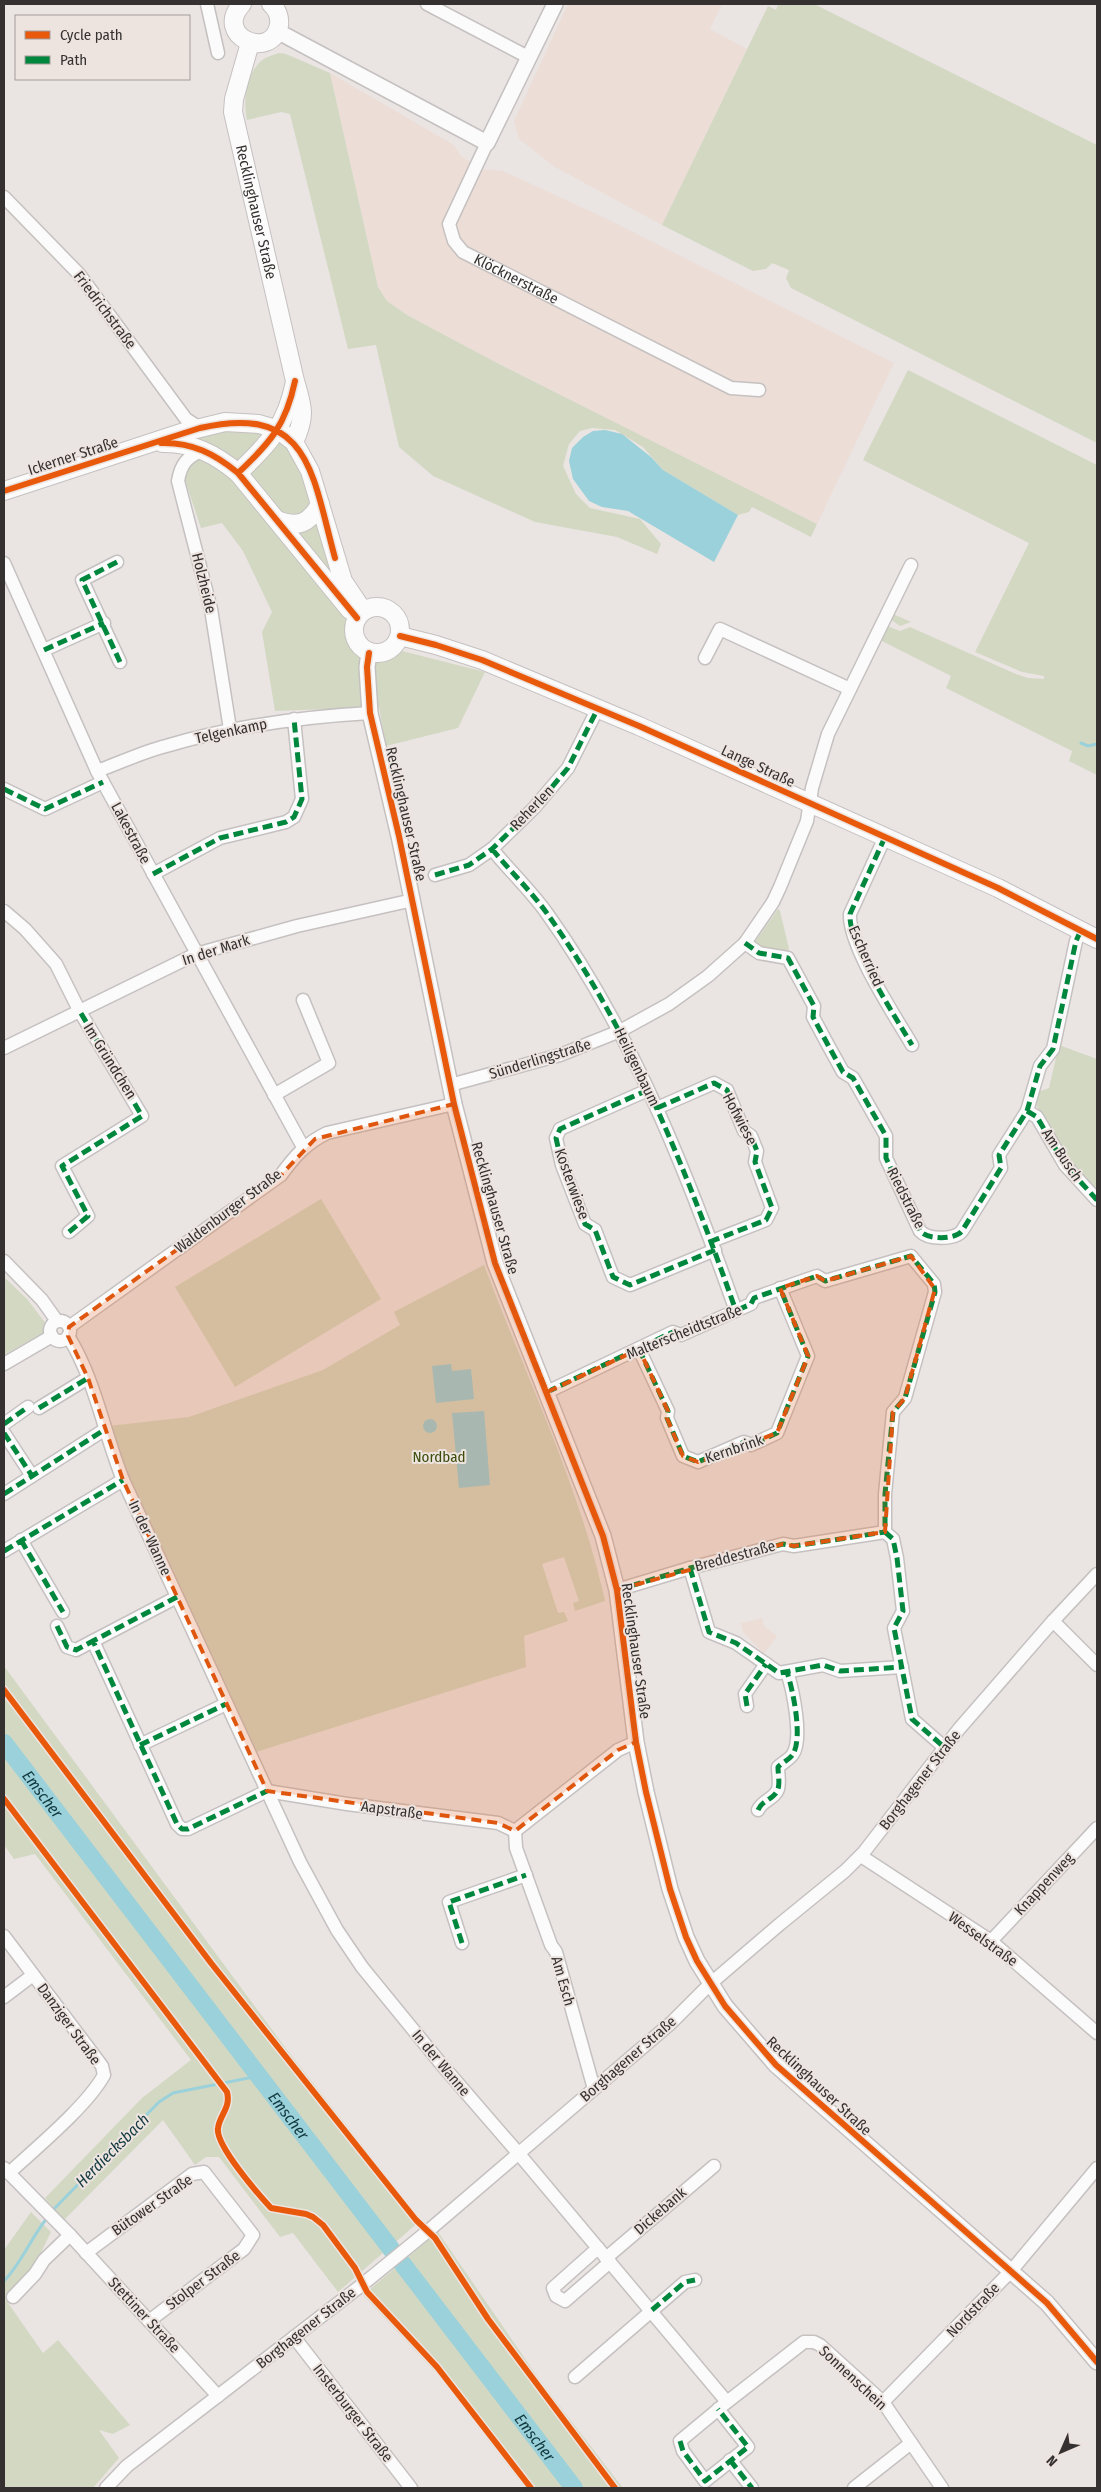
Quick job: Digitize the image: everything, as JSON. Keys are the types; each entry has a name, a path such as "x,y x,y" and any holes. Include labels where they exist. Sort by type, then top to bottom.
{"main road":[{"path":"241,4 234,17 234,24 240,36 250,43 266,42 277,31 279,19 271,4"},
{"name":"Recklinghauser Straße","path":"250,43 234,99 234,112 295,381 304,409 303,418 294,442"},
{"name":"Recklinghauser Straße","path":"238,473 269,443 279,430 290,406 295,381"},
{"name":"Ickerner Straße","path":"4,491 200,428 235,421 259,424 279,430"},
{"path":"279,430 294,442 310,471 343,581 360,615"},
{"name":"Ickerner Straße","path":"149,444 173,443 202,450 220,458 238,473"},
{"path":"238,473 360,615"},
{"path":"277,520 293,526 301,525 308,521 320,504"},
{"path":"376,607 390,611 399,622 400,636 393,648 388,652 382,654 369,653 358,645 355,639 354,625 360,615 376,607"},
{"name":"Lange Straße","path":"400,636 482,660 598,708 998,888 1097,938"}],"street":[{"path":"207,4 218,54"},
{"path":"427,4 528,57"},
{"path":"277,31 487,143 555,4"},
{"path":"213,30 234,24"},
{"name":"Klöcknerstraße","path":"487,143 449,224 454,241 463,252 732,388 758,390"},
{"name":"Friedrichstraße","path":"4,197 79,274 186,419 200,428"},
{"name":"Holzheide","path":"202,450 188,458 181,466 178,481 212,609 230,729"},
{"path":"117,562 82,580 104,623 120,662"},
{"name":"Lakestraße","path":"4,563 100,777 303,1147"},
{"name":"Lange Straße","path":"809,803 828,734 911,565"},
{"path":"44,650 104,623"},
{"path":"705,658 720,630 850,689"},
{"name":"Recklinghauser Straße","path":"369,653 367,667 370,713 413,900 454,1104 495,1263 596,1513 617,1590 636,1742 670,1889 686,1937 710,1984 758,2047 794,2083 1012,2270 1066,2322 1097,2362"},
{"name":"Reherlen","path":"435,875 469,865 492,849 551,790 568,768 598,708"},
{"name":"Telgenkamp","path":"4,789 45,810 100,777 164,746 230,729 294,719 370,713"},
{"path":"153,874 220,838 286,822 294,817 302,800 294,719"},
{"name":"Sünderlingstraße","path":"450,1085 560,1056 620,1031 669,1004 708,976 745,943 774,902 806,821 809,803"},
{"name":"Escherried","path":"885,837 850,914 849,925 867,965 912,1045"},
{"name":"Heiligenbaum","path":"492,849 545,911 620,1031 657,1108 714,1245 736,1310"},
{"name":"In der Mark","path":"4,1048 196,954 297,926 413,900"},
{"path":"4,912 25,929 56,964 79,1010"},
{"name":"Riedstraße","path":"745,943 759,953 788,958 814,1006 813,1018 831,1051 843,1072 853,1078 886,1136 886,1158 923,1234 953,1237 962,1231 1001,1168 999,1155 1027,1111 1040,1066 1053,1049 1076,942 1081,930"},
{"path":"274,1095 329,1063 303,1000"},
{"name":"Im Gründchen","path":"69,1232 88,1216 62,1166 142,1116 79,1010"},
{"name":"Hofwiese","path":"657,1108 714,1083 727,1090 744,1130 750,1136 757,1151 755,1162 772,1208 766,1220 714,1245"},
{"name":"Kosterwiese","path":"648,1090 560,1129 556,1138 562,1165 585,1224 595,1230 613,1278 630,1286 714,1245"},
{"name":"Waldenburger Straße","path":"69,1331 280,1175 303,1147 327,1133 454,1104"},
{"name":"Am Busch","path":"1027,1111 1037,1117 1066,1164 1097,1200"},
{"name":"Malterscheidtstraße","path":"547,1392 673,1332 681,1335 751,1304 754,1298 780,1288 817,1276 825,1281 905,1256 914,1259 934,1284 935,1292 905,1398 893,1412 885,1494 885,1532"},
{"path":"4,1261 30,1286 57,1321 65,1322 69,1331 62,1340 52,1336"},
{"name":"Kernbrink","path":"639,1349 668,1411 667,1418 683,1456 698,1462 744,1442 751,1445 777,1433 808,1356 780,1288"},
{"path":"52,1336 51,1328 57,1321"},
{"name":"In der Wanne","path":"69,1331 88,1378 104,1430 123,1480 300,1862 337,1930 362,1966 442,2065 652,2310 723,2406"},
{"path":"6,1363 52,1336"},
{"path":"4,1424 88,1378"},
{"path":"4,1494 104,1430"},
{"path":"4,1433 32,1476"},
{"path":"4,1551 123,1480"},
{"path":"885,1532 893,1539 896,1558 903,1611 894,1628 912,1719 944,1747"},
{"name":"Breddestraße","path":"617,1590 690,1568 783,1544 794,1546 885,1532"},
{"path":"21,1540 63,1612"},
{"path":"690,1568 709,1632 736,1643 779,1673 823,1665 840,1671 902,1667"},
{"name":"Borghagener Straße","path":"106,2488 127,2466 381,2270 519,2154 671,2022 710,1984 861,1856 944,1747 1053,1621 1097,1574"},
{"path":"57,1626 67,1647 76,1650 177,1597"},
{"path":"1053,1621 1097,1665"},
{"path":"93,1641 177,1824 182,1829 188,1829 267,1791"},
{"path":"747,1706 745,1694 766,1664"},
{"path":"758,1810 760,1804 775,1794 778,1788 778,1767 793,1754 797,1732 791,1686 787,1672"},
{"path":"140,1745 226,1704"},
{"path":"516,1831 618,1750 636,1742"},
{"name":"Aapstraße","path":"267,1791 347,1804 498,1823 516,1831"},
{"name":"Knappenweg","path":"991,1941 1097,1828"},
{"name":"Am Esch","path":"516,1831 516,1848 551,1945 556,1952 594,2089"},
{"name":"Wesselstraße","path":"861,1856 991,1941 1097,2033"},
{"path":"462,1943 449,1902 526,1875"},
{"name":"Danziger Straße","path":"4,1936 102,2066 104,2075 100,2083 64,2121 6,2171"},
{"path":"4,1997 33,1975"},
{"name":"Dickebank","path":"605,2256 714,2166"},
{"name":"Nordstraße","path":"883,2402 1012,2270 1097,2168"},
{"name":"Stettiner Straße","path":"6,2171 70,2235 218,2396"},
{"name":"Bütower Straße","path":"86,2253 192,2174 204,2172 253,2235"},
{"path":"13,2297 35,2274 44,2260 70,2235"},
{"name":"Stolper Straße","path":"149,2321 244,2249 253,2235"},
{"path":"576,2377 685,2282 695,2280"},
{"name":"Insterburger Straße","path":"294,2337 411,2488"},
{"name":"Sonnenschein","path":"723,2406 748,2447 705,2481 683,2451 680,2441 723,2406 804,2342 814,2342 820,2345 883,2402 942,2488"},
{"path":"854,2488 911,2443"},
{"path":"730,2460 752,2488"}],"highlighted area":[{"path":"454,1104 495,1263 547,1392 639,1349 668,1411 667,1418 683,1456 698,1462 777,1433 808,1356 780,1288 817,1276 825,1281 911,1256 935,1289 905,1398 893,1412 885,1532 794,1546 783,1544 617,1590 636,1742 618,1750 515,1831 498,1823 267,1791 123,1480 88,1378 68,1336 69,1327 281,1175 315,1139"}],"shaded area":[{"path":"568,4 722,4 710,29 747,49 662,225 555,167 519,139 514,121"},
{"path":"330,73 454,145 461,156 482,169 503,171 607,219 894,363 817,524 497,363 407,315 387,301 378,287"},
{"path":"762,1618 764,1626 777,1636 764,1654 743,1632 741,1623"}],"green space":[{"path":"778,4 814,4 1097,145 1097,443 791,288 786,278 789,270 772,263 766,269 753,271 662,225 768,6 776,10"},
{"path":"279,53 286,54 330,73 378,287 387,301 407,315 497,363 817,524 811,537 752,507 749,512 738,515 663,470 643,447 615,430 592,428 580,431 569,444 563,466 576,494 590,508 640,519 661,544 657,554 617,537 535,522 433,476 399,447 376,345 348,349 290,114 281,112 247,120 245,97 248,81 261,61"},
{"path":"908,370 1097,465 1097,775 1069,761 1072,751 946,688 951,676 880,640 887,626 900,631 910,627 1016,674 1028,678 1044,679 1044,676 1022,672 975,652 1029,543 863,460"},
{"path":"239,426 272,435 285,443 298,456 356,609 349,625 355,652 382,659 398,650 485,672 458,728 386,746 379,707 275,711 262,632 272,612 243,551 222,523 201,528 184,477 192,435"},
{"path":"893,614 911,622 900,626 890,619"},
{"path":"778,909 789,949 786,952 756,946 755,942"},
{"path":"1059,1045 1097,1059 1097,1195 1068,1161 1034,1101 1035,1093 1049,1088"},
{"path":"321,1199 381,1299 235,1387 175,1287"},
{"name":"Nordbad","path":"484,1265 566,1473 581,1515 605,1601 575,1611 573,1603 579,1601 564,1557 542,1564 558,1613 564,1612 568,1621 524,1636 526,1667 256,1752 128,1476 109,1426 189,1417 323,1370 400,1325 394,1312"},
{"path":"4,1277 27,1299 50,1329 4,1355"},
{"path":"4,1666 287,2050 421,2220 338,2292 293,2233 280,2237 219,2157 206,2157 195,2165 163,2120 64,2220 45,2198 142,2098 191,2060 35,1854 14,1859 4,1845"},
{"path":"31,2212 51,2232 33,2269 6,2300 43,2353 58,2340 130,2425 113,2434 99,2430 119,2458 93,2488 4,2488 4,2250"},
{"path":"438,2232 541,2382 623,2488 525,2488 440,2377 363,2295"}],"water":[{"path":"605,430 622,434 651,457 663,470 738,515 714,562 628,511 602,507 589,501 573,479 569,461 572,448 583,437 593,431"},
{"path":"451,1364 452,1371 471,1369 474,1399 436,1403 432,1366"},
{"path":"484,1411 490,1485 459,1488 452,1413"},
{"path":"430,1419 435,1421 437,1426 435,1431 430,1433 425,1431 423,1426 425,1421"}],"waterway":[{"path":"1081,743 1088,746 1097,744"},
{"name":"Emscher","path":"4,1743 574,2488"},
{"name":"Herdiecksbach","path":"52,2211 159,2102 173,2093 259,2076"},
{"name":"Herdiecksbach","path":"4,2281 47,2218"}],"marked path":[{"path":"117,562 82,580 120,662"},
{"path":"44,650 104,623"},
{"path":"435,875 469,865 492,849 534,808 568,768 598,708"},
{"path":"153,874 220,838 286,822 294,817 302,799 294,719"},
{"path":"4,789 45,809 103,782"},
{"path":"885,837 850,914 851,927 864,961 912,1045"},
{"path":"492,849 546,912 577,958 631,1054 677,1155 736,1311"},
{"path":"745,943 759,953 788,958 814,1006 813,1017 828,1045 843,1072 853,1078 886,1136 886,1158 920,1231 929,1236 941,1238 954,1236 962,1231 1001,1168 999,1155 1027,1111 1040,1066 1053,1049 1076,941 1081,930"},
{"path":"69,1232 88,1216 62,1166 142,1116 79,1010"},
{"path":"657,1108 714,1083 727,1090 744,1131 751,1136 757,1151 755,1162 772,1208 766,1220 712,1241"},
{"path":"648,1090 560,1129 556,1138 562,1165 585,1224 595,1230 613,1277 630,1285 715,1250"},
{"path":"1027,1111 1037,1117 1065,1165 1097,1200"},
{"path":"547,1392 673,1332 681,1335 751,1304 754,1298 817,1276 825,1281 911,1256 934,1284 935,1292 905,1398 893,1412 885,1494 885,1532 893,1539 897,1558 903,1611 894,1628 912,1719 944,1747"},
{"path":"639,1349 668,1411 667,1418 683,1456 698,1462 744,1442 751,1445 777,1433 808,1356 780,1288"},
{"path":"39,1408 88,1378"},
{"path":"4,1424 28,1407"},
{"path":"4,1494 104,1430"},
{"path":"4,1433 32,1476"},
{"path":"4,1551 123,1480"},
{"path":"617,1590 690,1568 783,1544 794,1546 885,1532"},
{"path":"21,1540 63,1612"},
{"path":"690,1568 709,1632 736,1643 779,1673 823,1665 840,1671 902,1667"},
{"path":"177,1597 93,1641 177,1824 182,1829 188,1829 267,1791"},
{"path":"57,1626 67,1647 76,1650 93,1641"},
{"path":"747,1706 745,1694 766,1664"},
{"path":"758,1810 778,1789 778,1767 792,1756 796,1747 796,1714 787,1672"},
{"path":"140,1745 226,1704"},
{"path":"462,1943 449,1902 526,1875"},
{"path":"652,2310 685,2282 695,2280"},
{"path":"680,2441 683,2451 705,2481 748,2447 718,2409"},
{"path":"730,2460 752,2488"}],"cycle path":[{"path":"238,473 259,452 275,432 287,410 295,381"},
{"path":"4,491 200,428 236,423 264,426 285,436 300,452 311,473 320,499 335,558"},
{"path":"161,443 193,447 221,460 238,473 357,618"},
{"path":"400,636 482,660 639,726 998,888 1097,939"},
{"path":"369,653 367,667 370,713 399,836 454,1104 495,1263 603,1536 617,1590 636,1742 646,1792 670,1889 686,1937 697,1961 725,2006 776,2065 1047,2303 1097,2362"},
{"path":"4,1690 211,1963 416,2220 435,2238 488,2319 615,2488"},
{"path":"4,1799 227,2092 228,2102 219,2123 219,2136 223,2146 239,2170 271,2208 306,2214 323,2225 355,2268 367,2292 437,2367 531,2488"}]}
